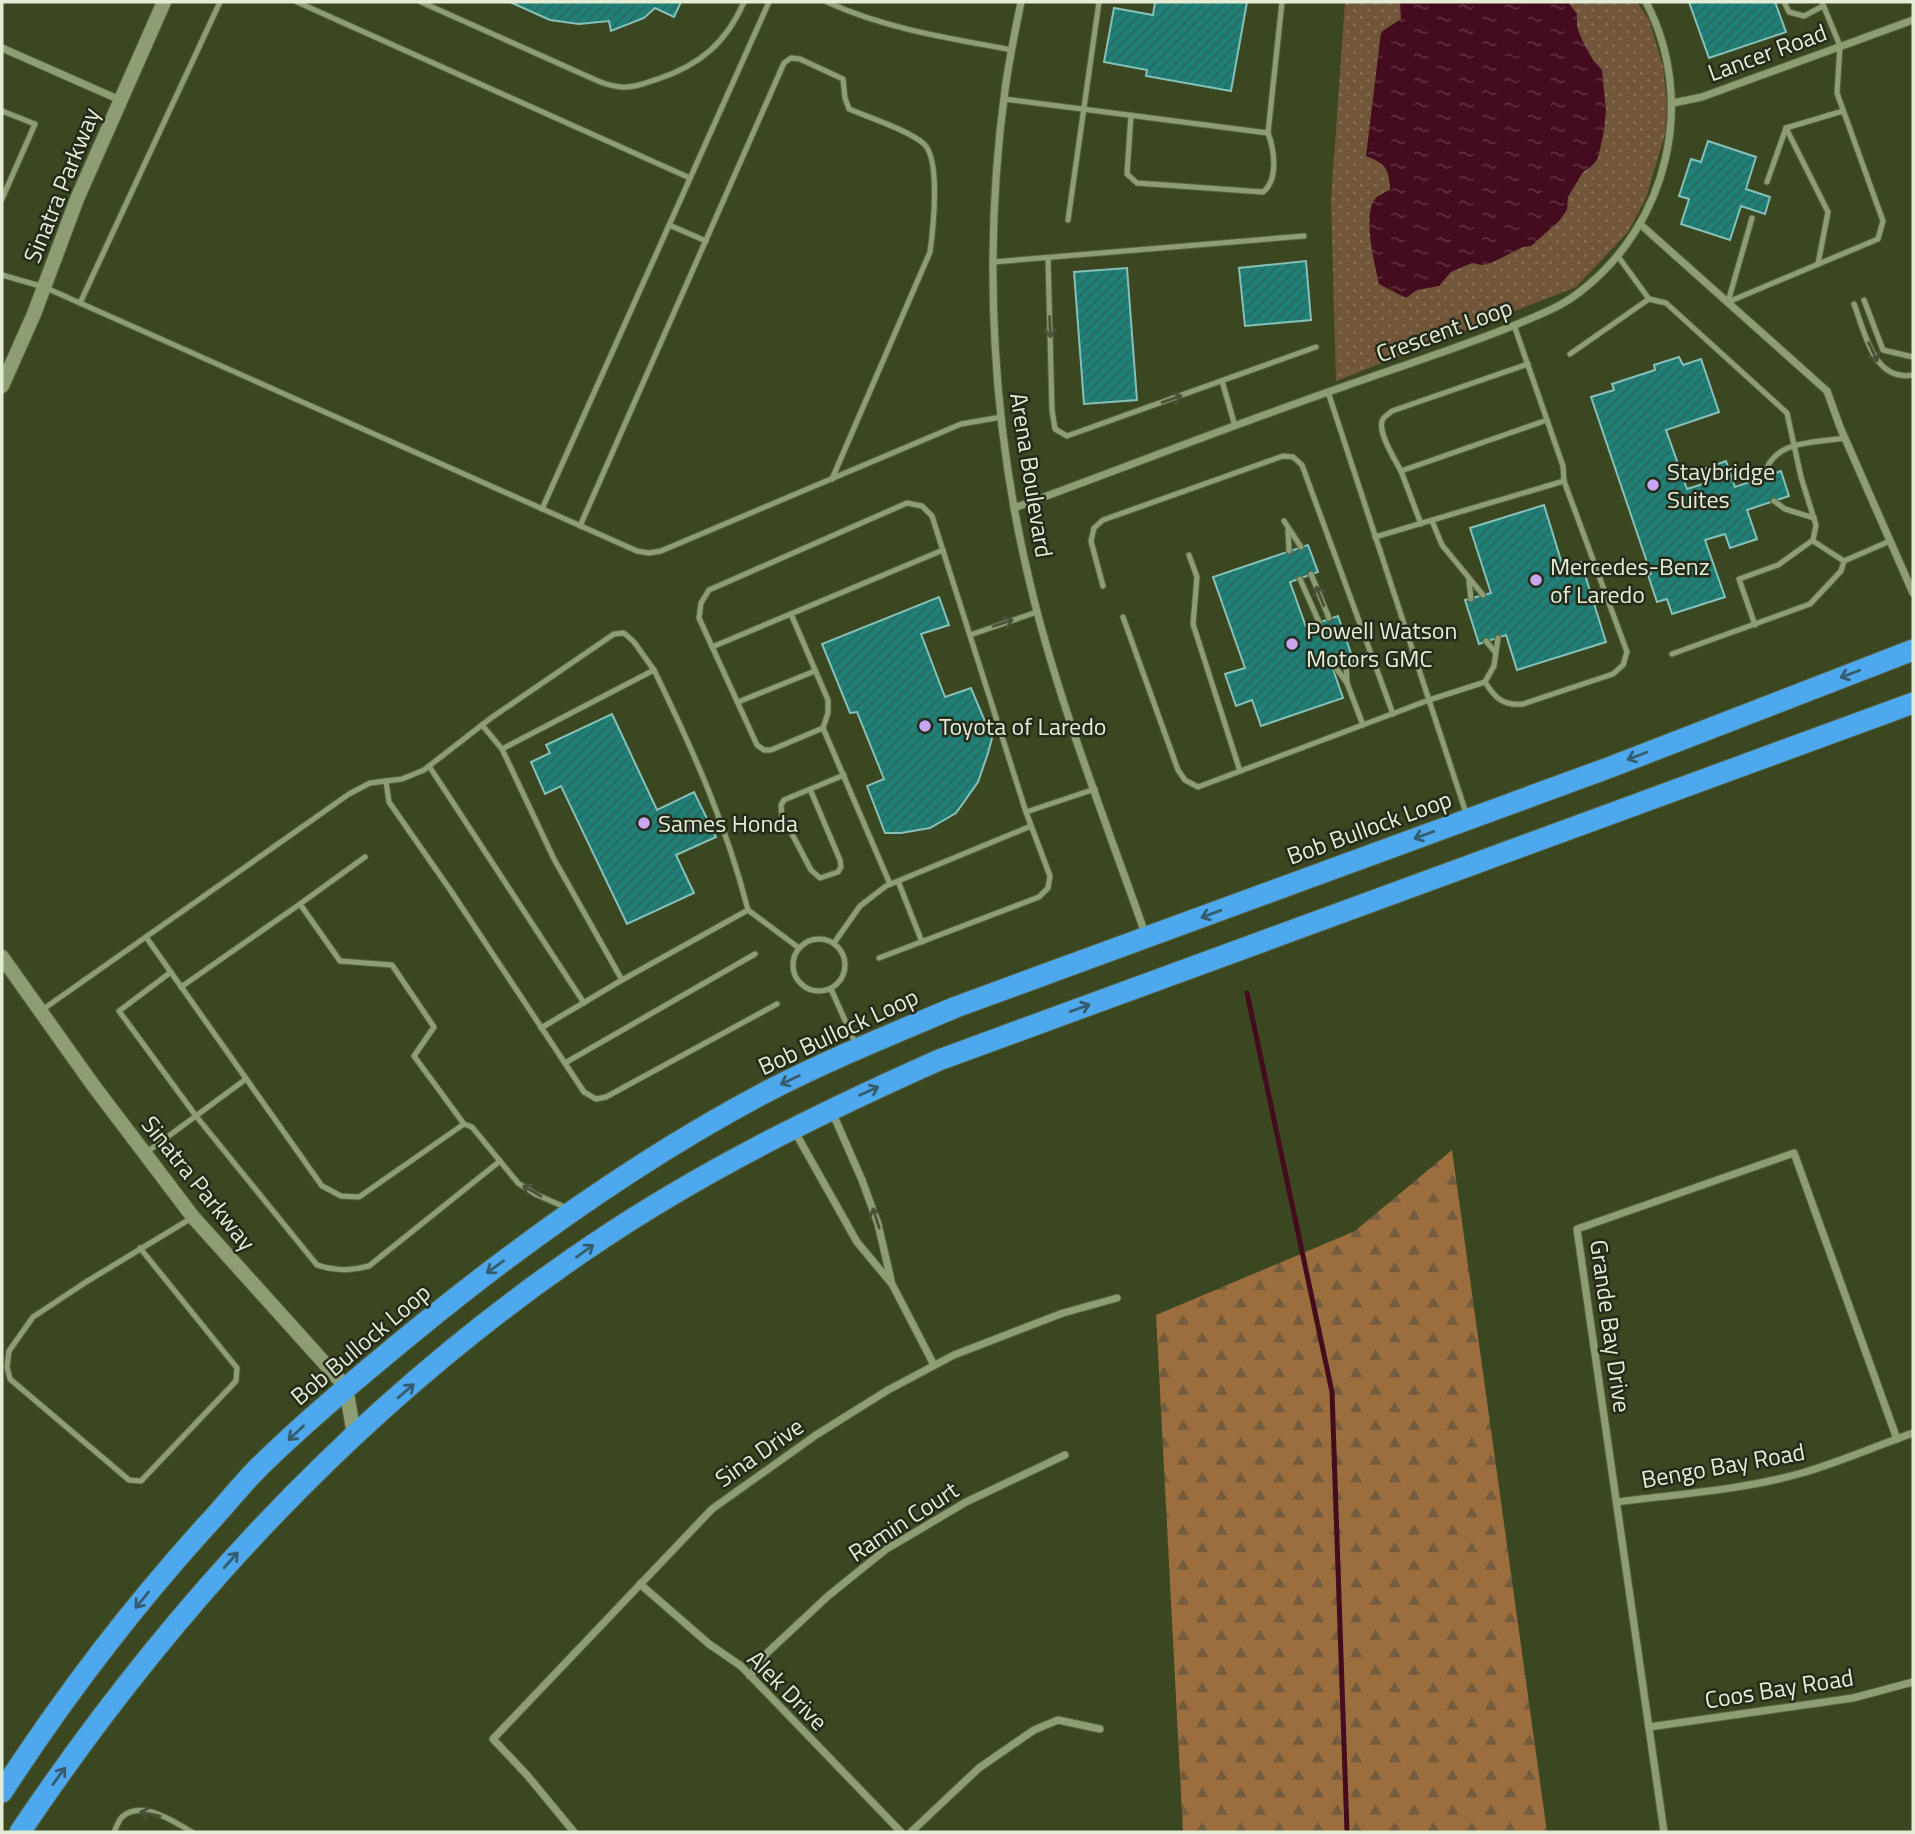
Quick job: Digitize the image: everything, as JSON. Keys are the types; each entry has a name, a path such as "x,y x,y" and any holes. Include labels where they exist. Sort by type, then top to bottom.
{"highway":[{"name":"Bob Bullock Loop","path":"2,1792 47,1723 166,1571 259,1468 346,1387 469,1286 572,1210 663,1151 754,1099 858,1048 956,1007 1468,819 1913,650"},
{"path":"20,1832 120,1690 183,1614 288,1499 354,1435 485,1323 594,1244 727,1163 831,1108 952,1055 1913,703"}],"street":[{"name":"Sinatra Parkway","path":"2,386 44,287 77,199 164,2"},
{"name":"Arena Boulevard","path":"1021,2 1004,99 997,169 993,262 996,364 1014,508 1037,612 1057,682 1146,937"},
{"name":"Crescent Loop","path":"1014,508 1514,325 1546,312 1580,292 1617,255 1640,224 1651,202 1670,139 1673,103 1668,63 1656,21 1646,2"},
{"name":"Lancer Road","path":"1673,103 1702,96 1913,20"},
{"path":"2,48 120,100"},
{"path":"1640,224 1827,390 1845,438 1913,593"},
{"name":"Sinatra Parkway","path":"2,957 193,1217 346,1387"},
{"path":"831,1108 878,1224 892,1284"},
{"path":"793,1129 857,1242 892,1284 934,1365"},
{"name":"Grande Bay Drive","path":"1664,1832 1577,1229 1794,1153 1897,1439"},
{"name":"Sina Drive","path":"574,1832 493,1739 712,1509 816,1435 934,1365 1063,1313 1117,1298"},
{"path":"346,1387 354,1435"},
{"name":"Bengo Bay Road","path":"1616,1502 1732,1488 1800,1474 1913,1433"},
{"name":"Ramin Court","path":"750,1676 767,1653 828,1596 885,1550 966,1502 1065,1455"},
{"name":"Alek Drive","path":"640,1584 750,1676 901,1832"},
{"name":"Coos Bay Road","path":"1649,1727 1853,1698 1913,1682"},
{"path":"911,1832 979,1768 1034,1730 1058,1720 1100,1729"}],"lane":[{"path":"80,303 220,2"},
{"path":"297,2 690,178"},
{"path":"421,2 610,86 633,87 683,69 720,43 728,34 744,2"},
{"path":"542,509 769,2"},
{"path":"827,2 900,29 1012,50"},
{"path":"1068,220 1099,2"},
{"path":"1131,115 1126,164 1128,174 1136,183 1263,192 1269,188 1274,147 1268,133 1282,2"},
{"path":"1728,302 1878,239 1883,221 1837,93 1840,46 1823,4 1804,16 1789,12 1784,2"},
{"path":"580,526 784,63 791,58 800,59 843,79 849,109 925,145 933,163 934,228 930,252 832,479"},
{"path":"1004,99 1268,133"},
{"path":"2,111 35,124 2,199"},
{"path":"1786,128 1843,111"},
{"path":"1767,182 1786,128"},
{"path":"1786,128 1828,212 1818,265"},
{"path":"1728,302 1752,218"},
{"path":"669,225 706,241"},
{"path":"993,262 1304,236"},
{"path":"1617,255 1649,299 1666,303 1787,413 1792,445 1816,525 1812,541 1778,565 1739,579 1755,625"},
{"path":"1048,259 1052,410 1055,429 1067,436 1316,346"},
{"path":"2,275 44,287 580,526 637,551 649,553 661,551 961,424 1002,417"},
{"path":"1570,354 1649,299"},
{"path":"1864,300 1883,351 1913,357"},
{"path":"1854,304 1875,359 1884,370 1897,375 1913,375"},
{"path":"1485,682 1496,699 1512,705 1523,704 1613,674 1623,665 1627,652 1564,481 1563,466 1514,325"},
{"path":"1421,524 1401,471 1388,447 1381,425 1383,418 1392,411 1528,364"},
{"path":"1222,382 1235,426"},
{"path":"1328,392 1468,819"},
{"path":"1401,471 1547,420"},
{"path":"1764,477 1774,455 1792,445 1845,438"},
{"path":"1103,586 1091,541 1094,528 1103,520 1283,456 1293,457 1302,465 1393,714"},
{"path":"1376,537 1564,481"},
{"path":"1774,501 1785,509 1814,518"},
{"path":"823,728 771,750 764,750 757,745 699,618 701,603 709,590 907,503 922,506 932,516 1026,812 1050,876 1048,888 1039,897 879,958"},
{"path":"1432,521 1441,545 1483,595"},
{"path":"1284,522 1301,547"},
{"path":"1288,531 1289,551"},
{"path":"1812,541 1844,561"},
{"path":"1672,654 1810,604 1841,571 1844,561 1890,541"},
{"path":"712,648 943,550"},
{"path":"1189,555 1197,577 1193,624 1240,771"},
{"path":"1311,574 1329,618"},
{"path":"1300,579 1319,622"},
{"path":"1468,579 1471,599"},
{"path":"970,635 1037,612"},
{"path":"791,614 828,700 828,713 823,728 890,884"},
{"path":"1123,617 1178,770 1185,780 1198,787 1429,700 1485,682 1494,666 1498,638"},
{"path":"40,1012 349,794 370,783 402,779 429,766 482,725 614,634 624,633 654,670 697,758 736,863 748,910 799,948"},
{"path":"1486,641 1495,652"},
{"path":"1346,664 1347,683"},
{"path":"1336,668 1347,683 1363,725"},
{"path":"502,749 654,670"},
{"path":"738,702 815,671"},
{"path":"482,725 502,749 554,859 622,980"},
{"path":"429,766 584,1003"},
{"path":"810,789 841,867 838,872 820,878 811,870 782,815 781,805 784,800 810,789 844,775"},
{"path":"386,781 389,802 584,1092 596,1099 606,1097 777,1004"},
{"path":"1026,812 1094,789"},
{"path":"834,943 860,906 890,884 1031,826"},
{"path":"181,987 365,857"},
{"path":"898,881 922,942"},
{"path":"300,904 341,961 391,965 434,1027 414,1056 464,1124 472,1127 518,1182 572,1210"},
{"path":"541,1027 748,910"},
{"path":"146,937 321,1186 341,1196 359,1197 464,1124"},
{"path":"813,939 834,943 843,953 843,977 831,989 814,991 800,983 793,967 799,948 813,939"},
{"path":"565,1063 755,954"},
{"path":"171,972 119,1011 196,1116 317,1265 351,1271 369,1266 500,1161"},
{"path":"831,989 858,1048"},
{"path":"145,1154 246,1079"},
{"path":"140,1248 237,1367 236,1381 141,1480 129,1479 10,1378 7,1367 9,1352 33,1317 140,1248 193,1217"},
{"path":"114,1832 122,1817 136,1811 149,1811 192,1832"}],"green space":[{"path":"1452,1150 1547,1832 1183,1832 1156,1315 1355,1231"}],"shaded area":[{"path":"1345,2 1637,2 1649,20 1663,66 1667,105 1665,134 1646,198 1628,232 1576,287 1336,381 1331,200"}],"water":[{"path":"1400,2 1568,2 1577,14 1577,27 1583,42 1602,70 1606,110 1598,158 1583,172 1568,197 1567,210 1559,221 1531,246 1523,247 1491,263 1472,263 1451,272 1439,286 1417,290 1406,298 1379,284 1369,222 1372,204 1380,195 1390,190 1390,183 1385,168 1366,156 1381,32 1401,19"}],"building":[{"path":"510,2 681,2 674,17 655,8 644,18 611,31 609,21 579,24 550,20"},
{"path":"1155,2 1247,2 1231,91 1146,76 1147,70 1104,62 1114,8 1153,15"},
{"path":"1689,2 1775,2 1786,32 1709,58"},
{"path":"1708,141 1756,157 1746,189 1770,197 1765,214 1741,206 1730,240 1681,224 1689,199 1679,196 1691,159 1701,162"},
{"path":"1306,261 1311,320 1245,326 1239,268"},
{"path":"1127,268 1137,400 1084,404 1074,272"},
{"name":"Staybridge Suites","path":"1679,357 1683,365 1701,359 1719,412 1666,430 1687,489 1706,483 1701,470 1726,461 1735,487 1781,471 1789,496 1747,510 1757,539 1730,548 1725,534 1705,540 1725,597 1672,614 1667,599 1657,602 1648,575 1651,574 1591,397 1614,390 1612,384 1655,370 1654,365"},
{"name":"Mercedes-Benz of Laredo","path":"1544,505 1563,567 1581,562 1606,642 1517,670 1506,635 1479,644 1465,600 1491,593 1470,528"},
{"name":"Powell Watson Motors GMC","path":"1308,545 1318,572 1290,582 1306,627 1338,616 1354,662 1333,669 1343,698 1261,726 1252,700 1236,706 1225,674 1245,668 1213,577"},
{"name":"Toyota of Laredo","path":"939,597 949,625 921,634 945,697 971,688 992,738 978,782 956,813 930,828 885,833 867,786 884,779 857,712 850,713 822,644"},
{"name":"Sames Honda","path":"612,714 657,810 694,792 716,837 676,855 694,893 627,924 561,786 545,794 531,762 550,753 546,745"}],"waterway":[{"path":"1247,993 1332,1392 1347,1832"}],"place":[{"name":"Staybridge Suites","path":"1653,485"},
{"name":"Mercedes-Benz of Laredo","path":"1536,580"},
{"name":"Powell Watson Motors GMC","path":"1292,644"},
{"name":"Toyota of Laredo","path":"925,726"},
{"name":"Sames Honda","path":"644,823"}]}
